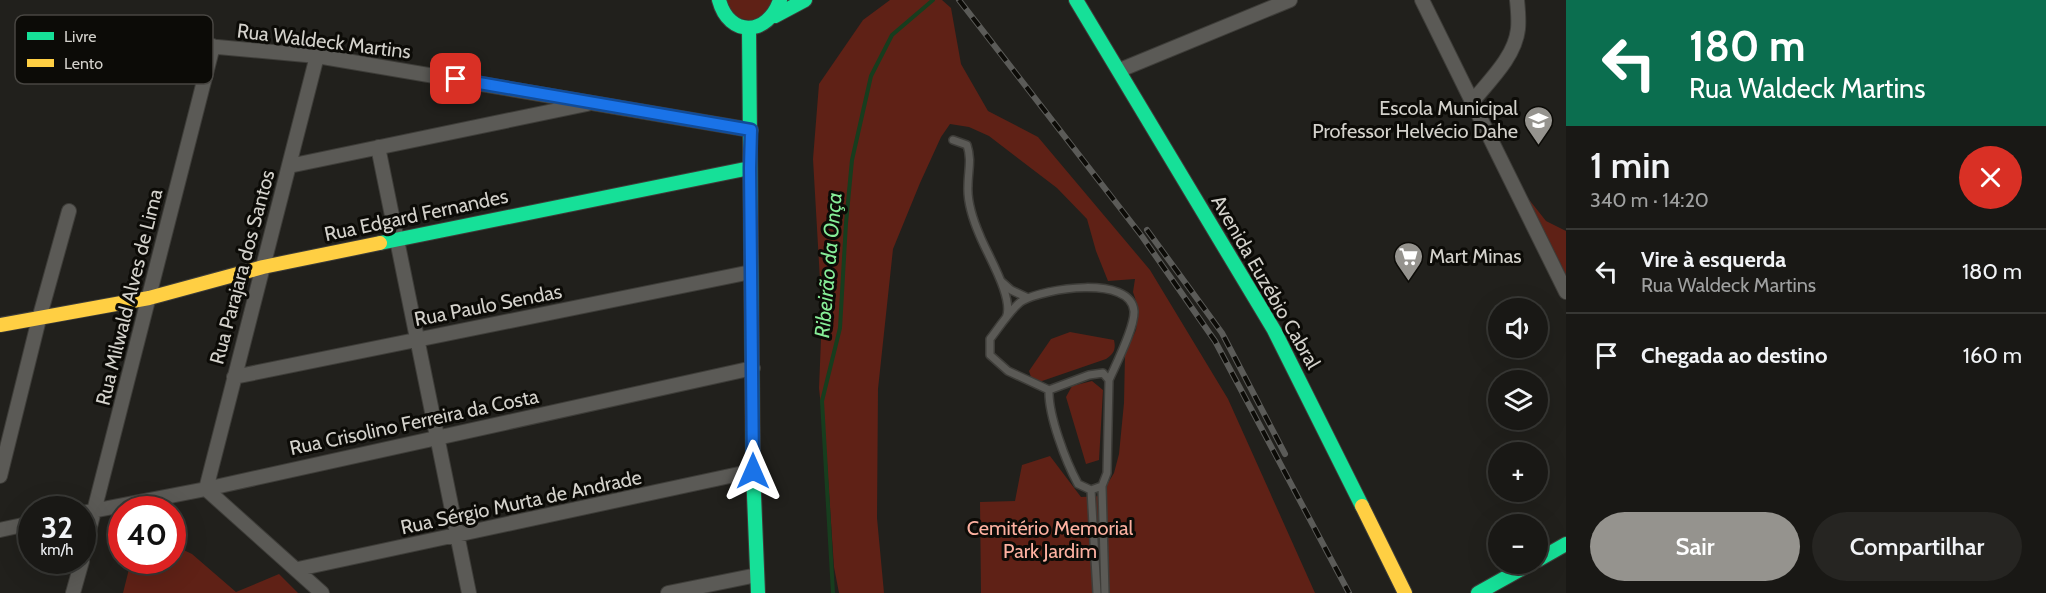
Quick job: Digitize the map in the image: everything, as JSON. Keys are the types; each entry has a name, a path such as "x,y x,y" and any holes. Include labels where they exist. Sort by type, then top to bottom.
{"street":[{"path":"719,0 723,14 730,22 749,28 768,23 775,16 805,0"},
{"path":"775,16 780,0"},
{"name":"Avenida Euzébio Cabral","path":"1076,0 1274,330 1405,593"},
{"path":"1120,70 1290,0"},
{"path":"1422,0 1566,292"},
{"path":"1472,102 1506,60 1515,41 1518,30 1517,0"},
{"path":"749,28 753,471 758,593"},
{"name":"Rua Waldeck Martins","path":"213,46 317,56 751,130"},
{"name":"Rua Parajara dos Santos","path":"206,489 317,56"},
{"name":"Rua Milwald Alves de Lima","path":"93,496 149,298 203,84"},
{"path":"289,166 595,102"},
{"path":"378,147 469,593"},
{"name":"Rua Edgard Fernandes","path":"0,325 149,298 263,267 750,168"},
{"path":"0,476 39,319 69,211"},
{"name":"Rua Paulo Sendas","path":"234,377 751,272"},
{"name":"Rua Crisolino Ferreira da Costa","path":"96,511 206,489 437,436 753,368"},
{"name":"Rua Sérgio Murta de Andrade","path":"298,570 753,471"},
{"path":"206,489 322,593"},
{"path":"0,530 18,526"},
{"path":"1548,554 1566,544"},
{"name":"Rua Milwald Alves de Lima","path":"73,593 78,574"},
{"path":"1478,593 1512,574"},
{"path":"668,593 757,575"}],"lane":[{"path":"953,140 967,145 971,157 968,199 980,235 1004,290 1008,306 1005,320"},
{"path":"997,275 1011,290 1028,298"},
{"path":"1105,593 1101,486 1107,473 1109,380 1130,330 1134,312 1131,300 1124,294 1104,288 1063,288 1021,301 990,339 990,355 1008,371 1049,390 1089,375 1103,373 1109,380"},
{"path":"1049,390 1049,403 1055,426 1078,484 1092,490 1101,486"},
{"path":"1092,490 1097,593"}],"green space":[{"path":"724,0 775,0 758,22 734,17"},
{"name":"Cemitério Memorial Park Jardim","path":"890,0 942,0 951,8 961,64 988,111 1038,137 1150,270 1228,399 1315,593 981,593 980,502 1015,501 1022,465 1050,456 1081,497 1103,496 1114,473 1119,454 1124,403 1125,354 1136,330 1138,307 1133,292 1135,279 1108,281 1087,219 1057,188 989,136 969,127 950,124 941,137 920,183 893,249 878,389 877,518 884,593 839,593 834,567 819,388 822,315 813,159 819,84 863,20"},
{"path":"1527,197 1546,221 1566,231 1566,275"},
{"path":"1070,332 1114,340 1114,351 1106,359 1042,381 1035,381 1029,371 1051,339"},
{"path":"1092,381 1103,390 1099,460 1086,464 1066,397 1072,386"},
{"path":"186,551 236,592 279,574 298,593 123,593 128,574 186,574"}],"waterway":[{"name":"Ribeirão da Onça","path":"833,593 822,401 840,328 852,160 871,76 892,35 933,0"}],"railway":[{"path":"959,0 1141,235 1215,341 1349,593"},
{"path":"1147,230 1222,333 1285,454"}],"traffic: fast":[{"path":"719,0 731,21 749,28 767,21 780,0"},
{"path":"775,16 805,0"},
{"path":"1076,0 1274,330 1362,506"},
{"path":"749,29 753,471 758,593"},
{"path":"380,243 750,168"},
{"path":"1548,554 1566,544"},
{"path":"1478,593 1512,574"}],"traffic: slow":[{"path":"0,325 149,298 263,267 380,243"},
{"path":"1362,506 1405,593"}],"place":[{"name":"Escola Municipal Professor Helvécio Dahe","path":"1539,146"},
{"name":"Mart Minas","path":"1408,282"}],"route":[{"path":"456,79 751,130 753,471"}]}
